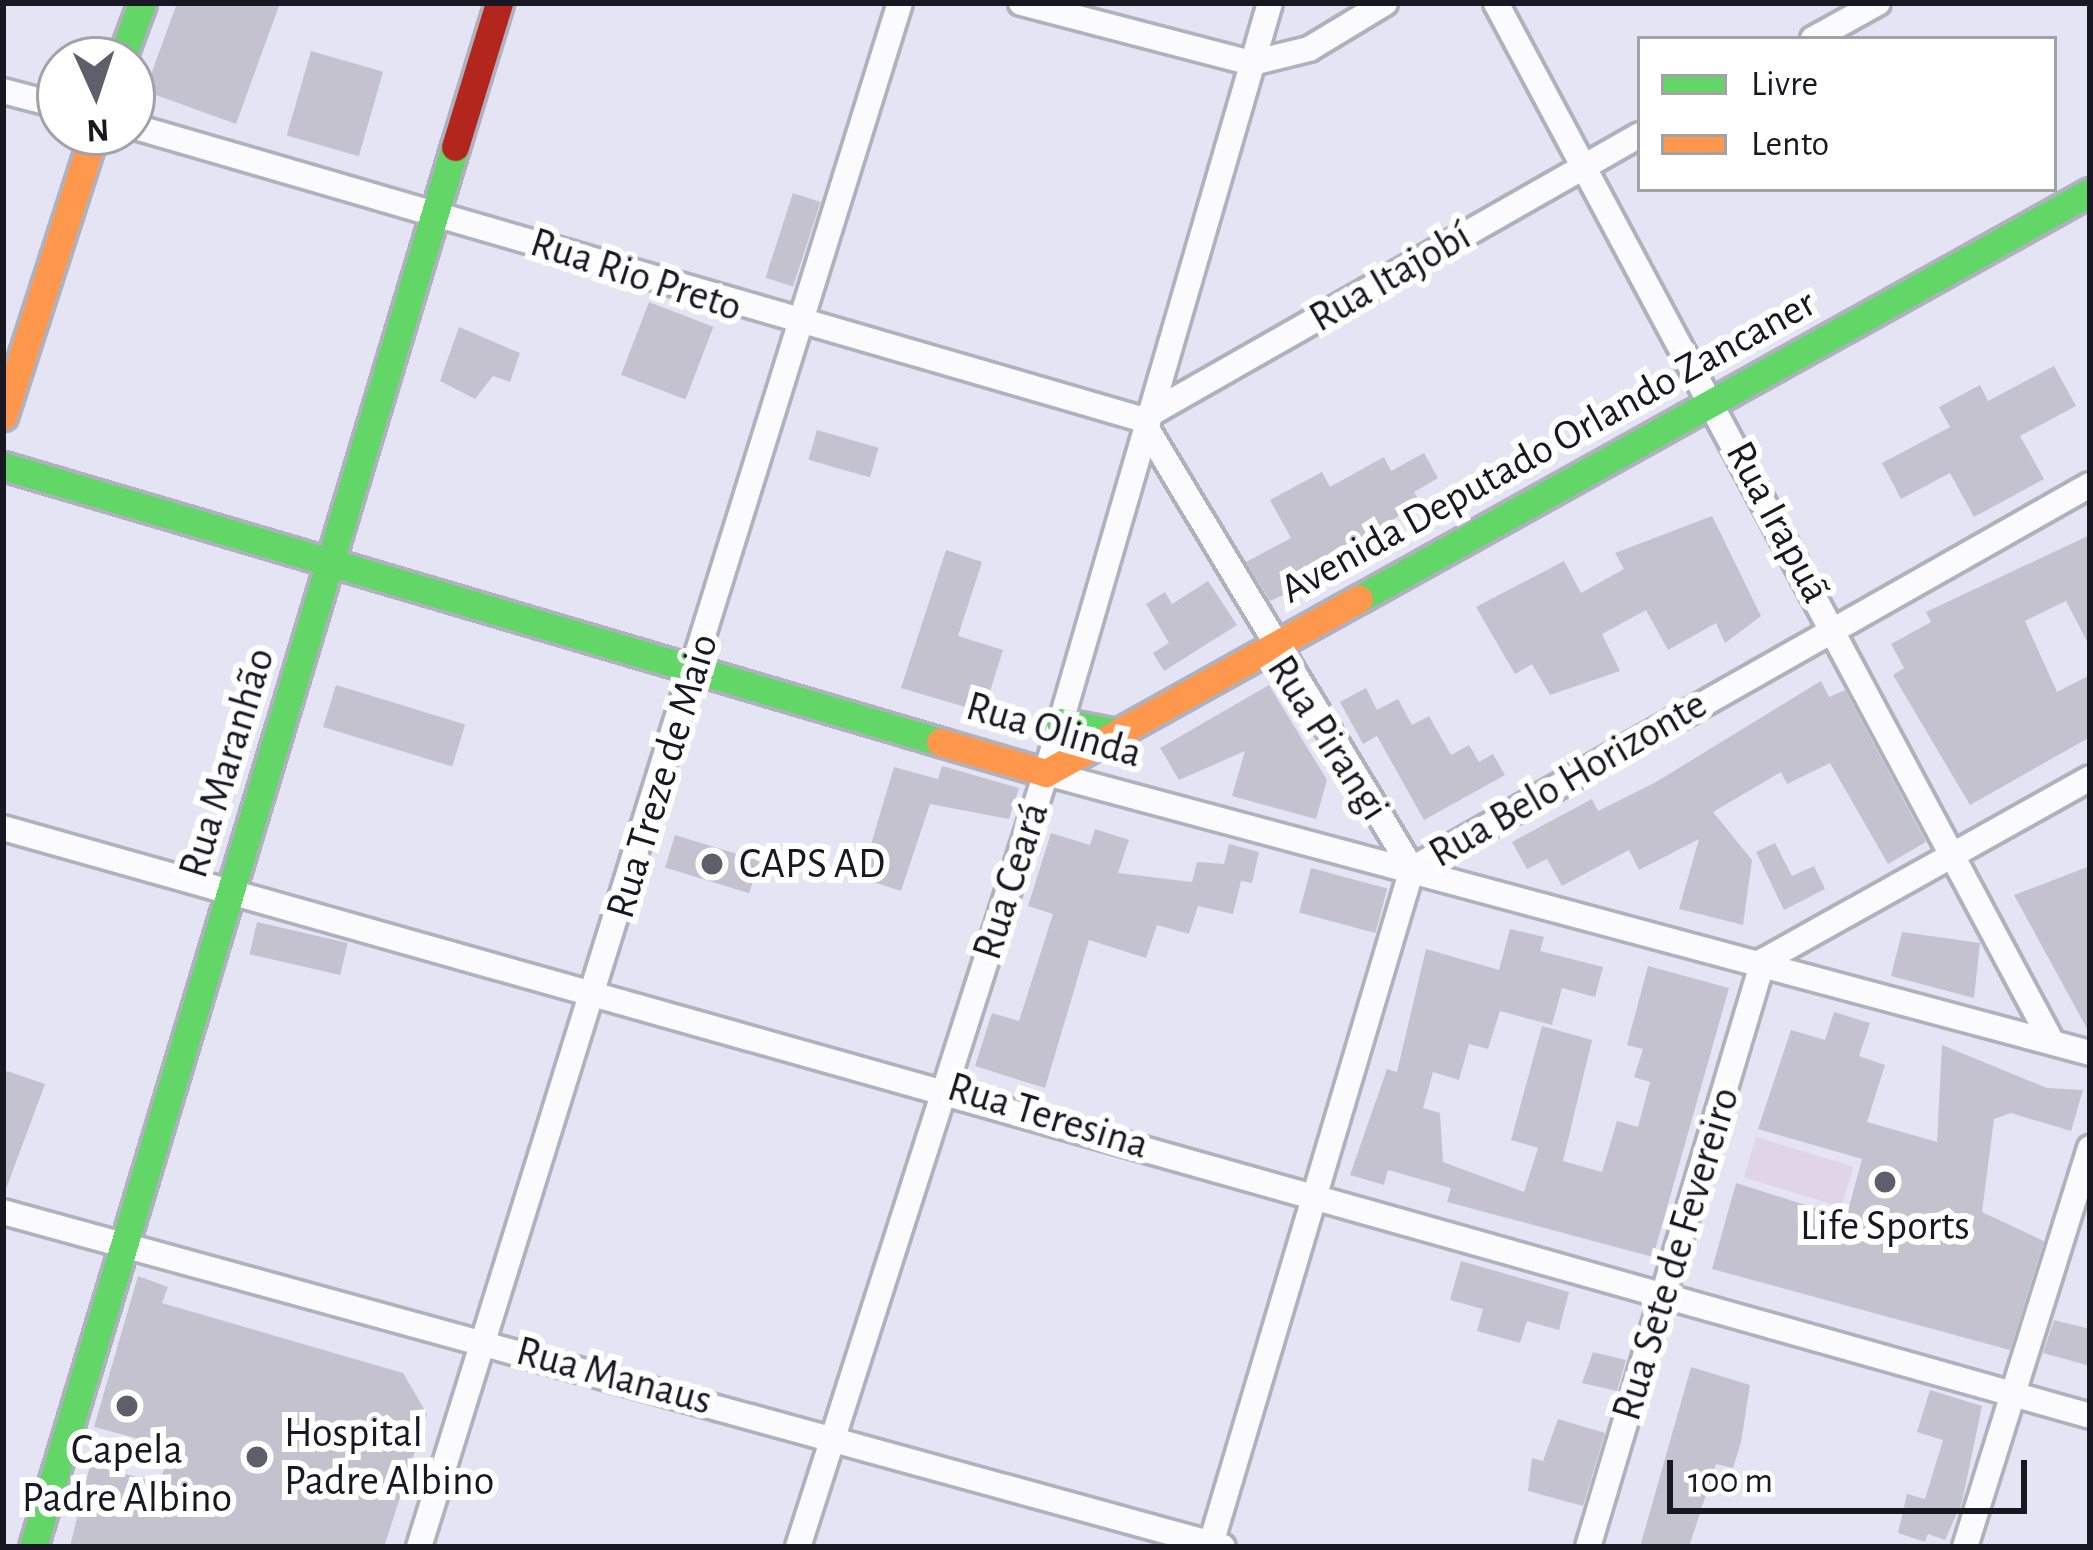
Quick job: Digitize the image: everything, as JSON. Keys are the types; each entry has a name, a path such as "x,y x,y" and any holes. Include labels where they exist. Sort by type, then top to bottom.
{"street":[{"path":"130,36 142,3"},
{"name":"Rua Maranhão","path":"33,1547 131,1248 499,3"},
{"name":"Rua Treze de Maio","path":"419,1547 598,989 899,3"},
{"path":"1021,3 1252,64 1309,49 1385,3"},
{"name":"Rua Ceará","path":"798,1547 1046,773 1141,419 1270,3"},
{"name":"Rua Irapuã","path":"1496,3 1588,164 2053,1042"},
{"path":"1818,36 1878,3"},
{"path":"3,91 36,100"},
{"name":"Rua Rio Preto","path":"156,133 438,212 800,326 1141,419"},
{"name":"Rua Itajobí","path":"1141,419 1637,137"},
{"path":"3,416 87,156"},
{"name":"Avenida Deputado Orlando Zancaner","path":"1046,773 2090,192"},
{"name":"Rua Pirangi","path":"1141,419 1270,649 1412,869"},
{"name":"Rua Olinda","path":"3,466 1046,773 1763,961 2090,1053"},
{"name":"Rua Belo Horizonte","path":"1215,1546 1313,1195 1412,869 2090,484"},
{"path":"1060,722 1118,733"},
{"path":"1763,961 2090,778"},
{"name":"Rua Teresina","path":"3,829 945,1085 2090,1416"},
{"name":"Rua Sete de Fevereiro","path":"1588,1547 1763,961"},
{"path":"1965,1547 2090,1148"},
{"name":"Rua Manaus","path":"3,1213 831,1434 1215,1546"}],"shaded area":[{"path":"1756,1137 1854,1167 1841,1207 1744,1177"}],"building":[{"path":"177,3 280,3 236,124 156,95 156,61"},
{"path":"311,51 383,72 359,156 287,136"},
{"path":"793,193 821,202 793,287 765,278"},
{"path":"649,302 713,327 685,400 621,375"},
{"path":"459,327 520,353 510,382 493,376 475,399 440,381"},
{"path":"2054,366 2076,406 2020,436 2044,479 1974,517 1950,473 1901,499 1882,463 1950,427 1939,407 1980,385 1988,401"},
{"path":"817,430 879,448 870,477 808,460"},
{"path":"1424,453 1438,478 1414,492 1420,502 1322,566 1328,575 1270,601 1246,562 1291,538 1270,500 1322,472 1330,487 1384,457 1391,471"},
{"path":"1712,516 1761,616 1725,643 1716,623 1668,650 1646,610 1602,634 1620,671 1550,695 1532,664 1515,674 1476,607 1564,561 1581,593 1624,569 1615,553"},
{"path":"2090,535 2090,647 2066,601 2025,621 2057,692 2090,675 2090,737 1970,805 1893,675 1904,668 1891,644 1931,622 1926,612"},
{"path":"946,550 982,562 958,636 1003,650 987,701 972,709 901,688"},
{"path":"1208,581 1237,625 1164,671 1153,653 1169,643 1146,604 1165,592 1172,604"},
{"path":"1821,681 1829,697 1845,690 1926,842 1888,864 1830,763 1787,784 1781,772 1713,812 1752,860 1743,925 1679,909 1699,839 1639,870 1629,850 1562,886 1547,859 1527,869 1512,842 1592,799 1598,811 1656,782"},
{"path":"336,685 465,724 452,767 323,727"},
{"path":"1269,685 1327,780 1316,819 1232,796 1245,751 1179,780 1160,748"},
{"path":"1366,688 1377,710 1398,699 1412,725 1429,716 1451,755 1469,745 1479,762 1493,754 1505,775 1424,820 1377,736 1363,744 1340,702"},
{"path":"942,766 1019,788 1009,819 930,804 901,891 861,878 894,767 938,779"},
{"path":"1095,829 1129,840 1118,873 1192,882 1197,862 1224,864 1229,844 1259,852 1252,883 1241,881 1233,914 1198,906 1189,934 1157,925 1146,958 1089,940 1045,1088 975,1066 992,1013 1019,1021 1053,914 1028,906 1051,833 1090,845"},
{"name":"CAPS AD","path":"675,835 759,861 749,893 665,868"},
{"path":"1775,843 1792,876 1814,866 1825,889 1784,910 1756,852"},
{"path":"2090,866 2090,1034 2014,895"},
{"path":"1311,868 1387,888 1375,933 1299,912"},
{"path":"257,922 348,943 340,975 250,954"},
{"path":"1510,929 1544,937 1540,951 1603,967 1595,997 1562,988 1552,1025 1500,1011 1488,1049 1469,1044 1459,1080 1433,1072 1423,1108 1440,1113 1443,1162 1524,1192 1538,1148 1511,1140 1542,1026 1592,1040 1563,1161 1602,1172 1617,1121 1638,1127 1650,1082 1634,1077 1643,1049 1627,1045 1648,966 1729,988 1653,1257 1447,1202 1451,1188 1388,1170 1384,1185 1350,1175 1387,1069 1397,1072 1426,949 1499,970"},
{"path":"1902,932 1980,943 1974,998 1891,976"},
{"path":"1834,1012 1870,1023 1859,1056 1885,1065 1867,1122 1937,1142 1942,1045 2047,1088 2083,1090 2071,1131 2011,1113 1994,1119 1982,1212 2044,1241 2010,1350 1712,1269 1736,1183 1846,1218 1862,1159 1758,1129 1791,1030 1825,1040"},
{"path":"7,1071 45,1084 6,1189 3,1082"},
{"path":"1461,1261 1569,1292 1559,1330 1527,1321 1520,1343 1477,1331 1483,1309 1450,1300"},
{"name":"Hospital Padre Albino","path":"138,1276 168,1287 162,1303 403,1373 427,1414 384,1547 70,1547 90,1465 160,1483 170,1447 94,1427"},
{"path":"2054,1320 2090,1329 2090,1366 2043,1353"},
{"path":"1593,1352 1626,1360 1617,1391 1582,1383"},
{"path":"1691,1367 1750,1385 1741,1442 1733,1468 1716,1464 1689,1547 1640,1547"},
{"path":"1930,1390 1982,1406 1962,1502 1945,1540 1928,1534 1925,1542 1898,1533 1907,1494 1925,1499 1943,1440 1917,1432"},
{"path":"1558,1419 1605,1433 1583,1506 1528,1491 1532,1458 1543,1461"}],"traffic: fast":[{"path":"130,36 142,3"},
{"path":"33,1547 455,147"},
{"path":"1359,599 2090,192"},
{"path":"3,466 940,742"},
{"path":"1060,722 1117,733"}],"traffic: slow":[{"path":"3,416 87,156"},
{"path":"940,742 1046,773 1359,599"}],"traffic: jam":[{"path":"455,147 499,3"}],"place":[{"name":"CAPS AD","path":"712,864"},
{"name":"Life Sports","path":"1885,1182"},
{"name":"Capela Padre Albino","path":"127,1406"},
{"name":"Hospital Padre Albino","path":"257,1457"}]}
